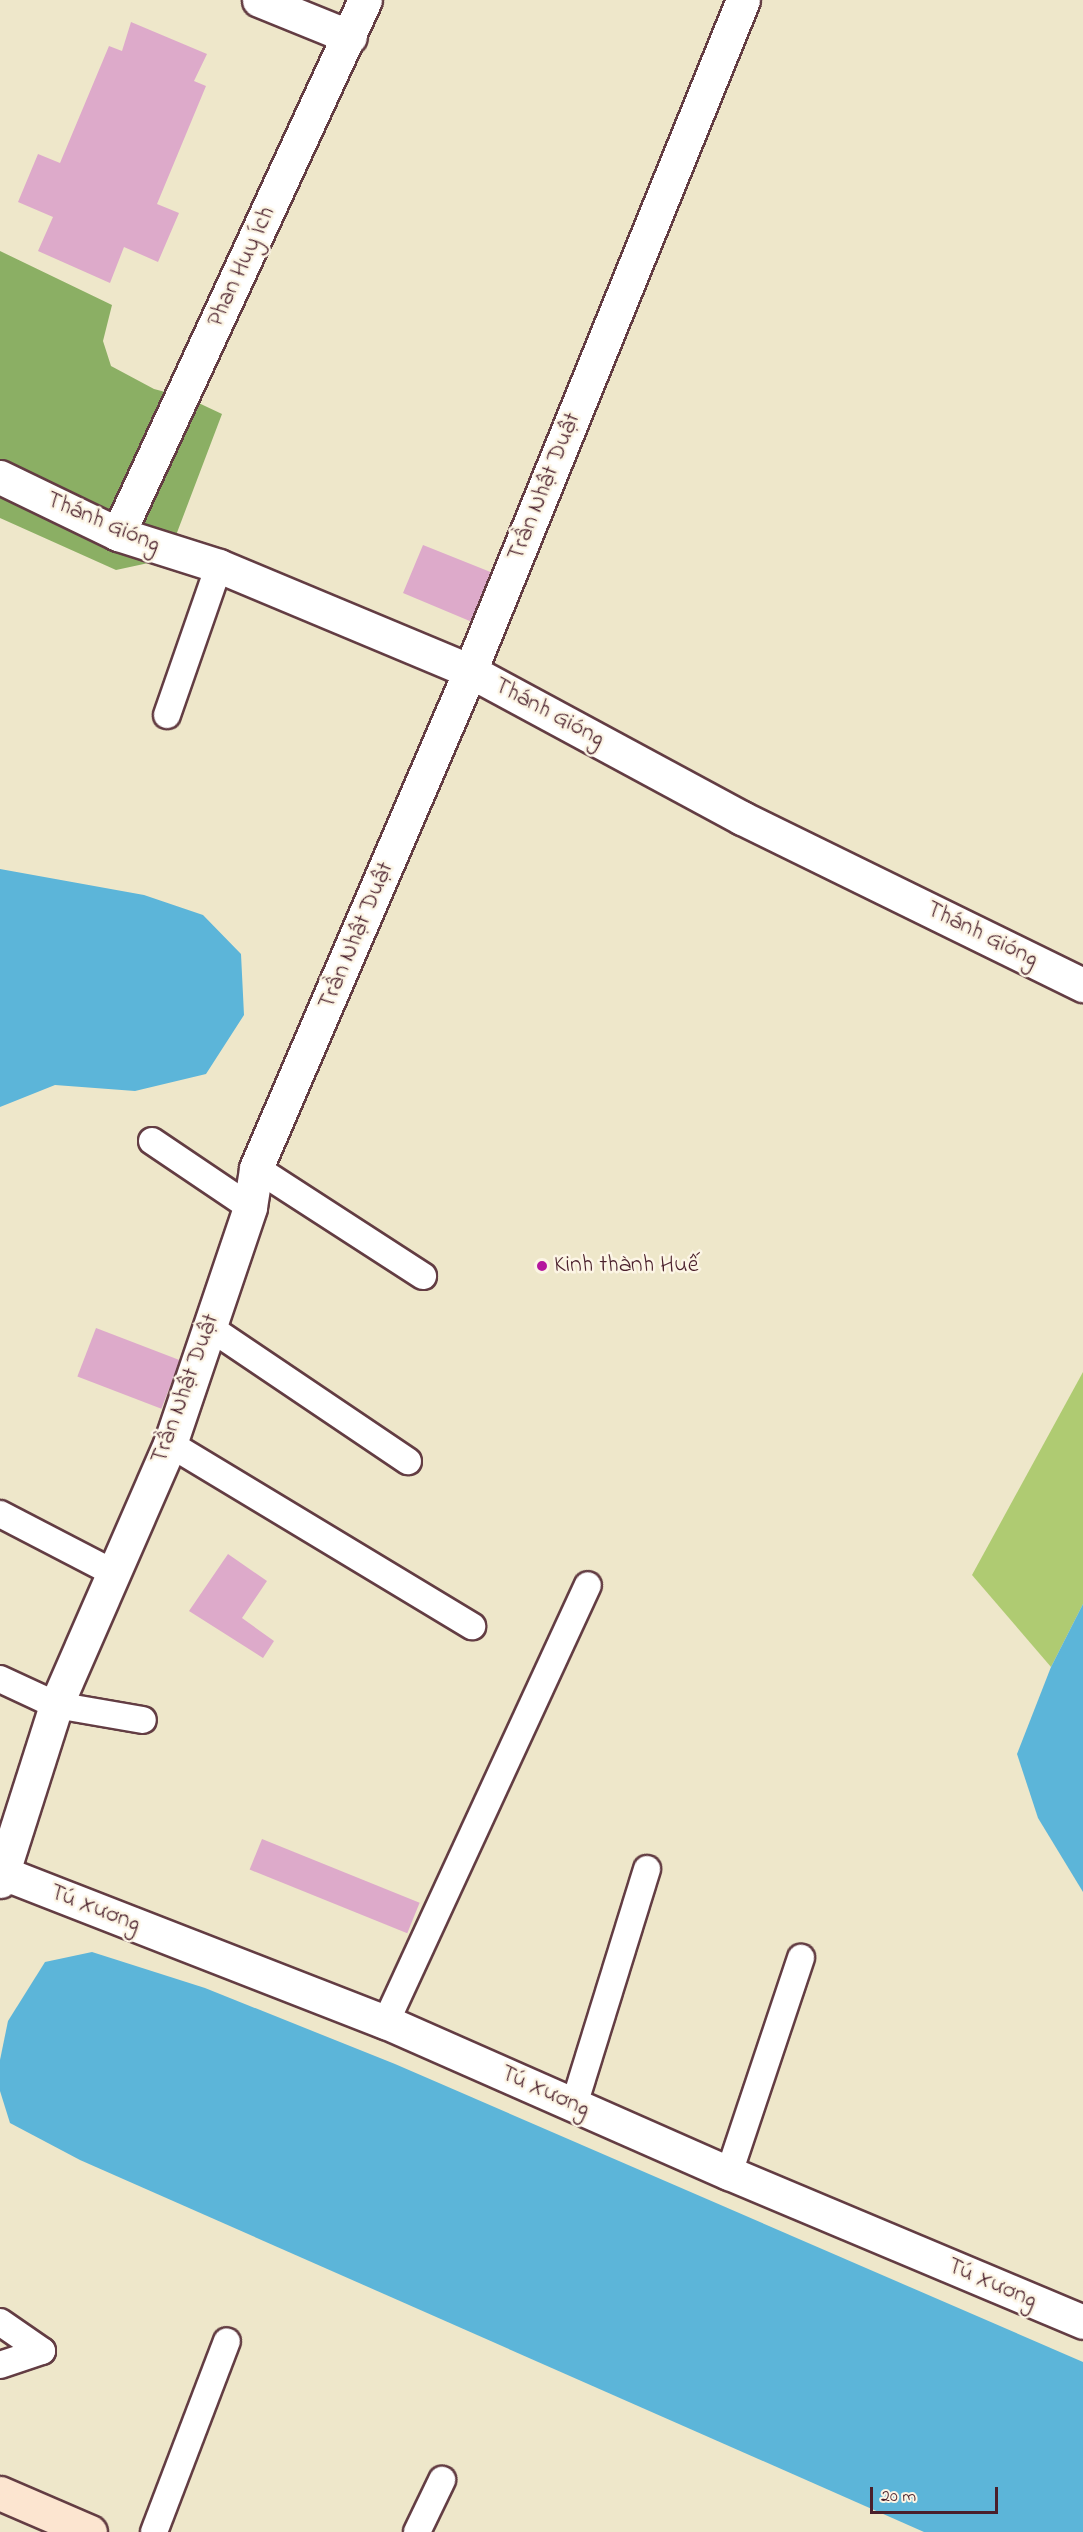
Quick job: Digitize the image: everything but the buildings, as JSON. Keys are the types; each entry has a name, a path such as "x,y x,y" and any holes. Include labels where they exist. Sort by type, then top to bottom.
{"street":[{"path":"259,0 350,37"},
{"name":"Phan Huy Ích","path":"118,534 350,37 365,0"},
{"name":"Trần Nhật Duật","path":"1,1877 56,1705 112,1572 170,1444 250,1207 256,1168 470,671 743,0"},
{"name":"Thánh Gióng","path":"0,477 118,534 219,566 470,671 742,818 1083,985"},
{"name":"Tú Xương","path":"1,1877 386,2022 729,2173 1083,2322"},
{"path":"0,2493 90,2532"}],"lane":[{"path":"167,716 219,566"},
{"path":"152,1141 250,1207"},
{"path":"256,1168 423,1276"},
{"path":"209,1327 408,1461"},
{"path":"170,1444 472,1626"},
{"path":"0,1514 112,1572"},
{"path":"386,2022 588,1585"},
{"path":"0,1679 56,1705 143,1720"},
{"path":"574,2105 647,1869"},
{"path":"729,2173 801,1958"},
{"path":"0,2322 42,2351 0,2365"},
{"path":"154,2532 227,2341"},
{"path":"417,2532 442,2480"}],"green space":[{"path":"0,251 112,305 103,341 111,366 154,389 188,398 222,414 167,559 116,570 0,518"},
{"path":"1083,1372 1083,1604 1051,1667 972,1575"}],"water":[{"path":"0,869 144,895 203,915 241,954 244,1015 206,1074 135,1091 55,1085 0,1107"},
{"path":"1083,1604 1083,1892 1038,1818 1017,1754 1051,1667"},
{"path":"92,1952 205,1988 395,2064 1083,2362 1083,2532 924,2532 80,2160 10,2123 0,2091 0,2060 8,2021 45,1962"}],"place":[{"name":"Kinh thành Huế","path":"542,1266"}]}
